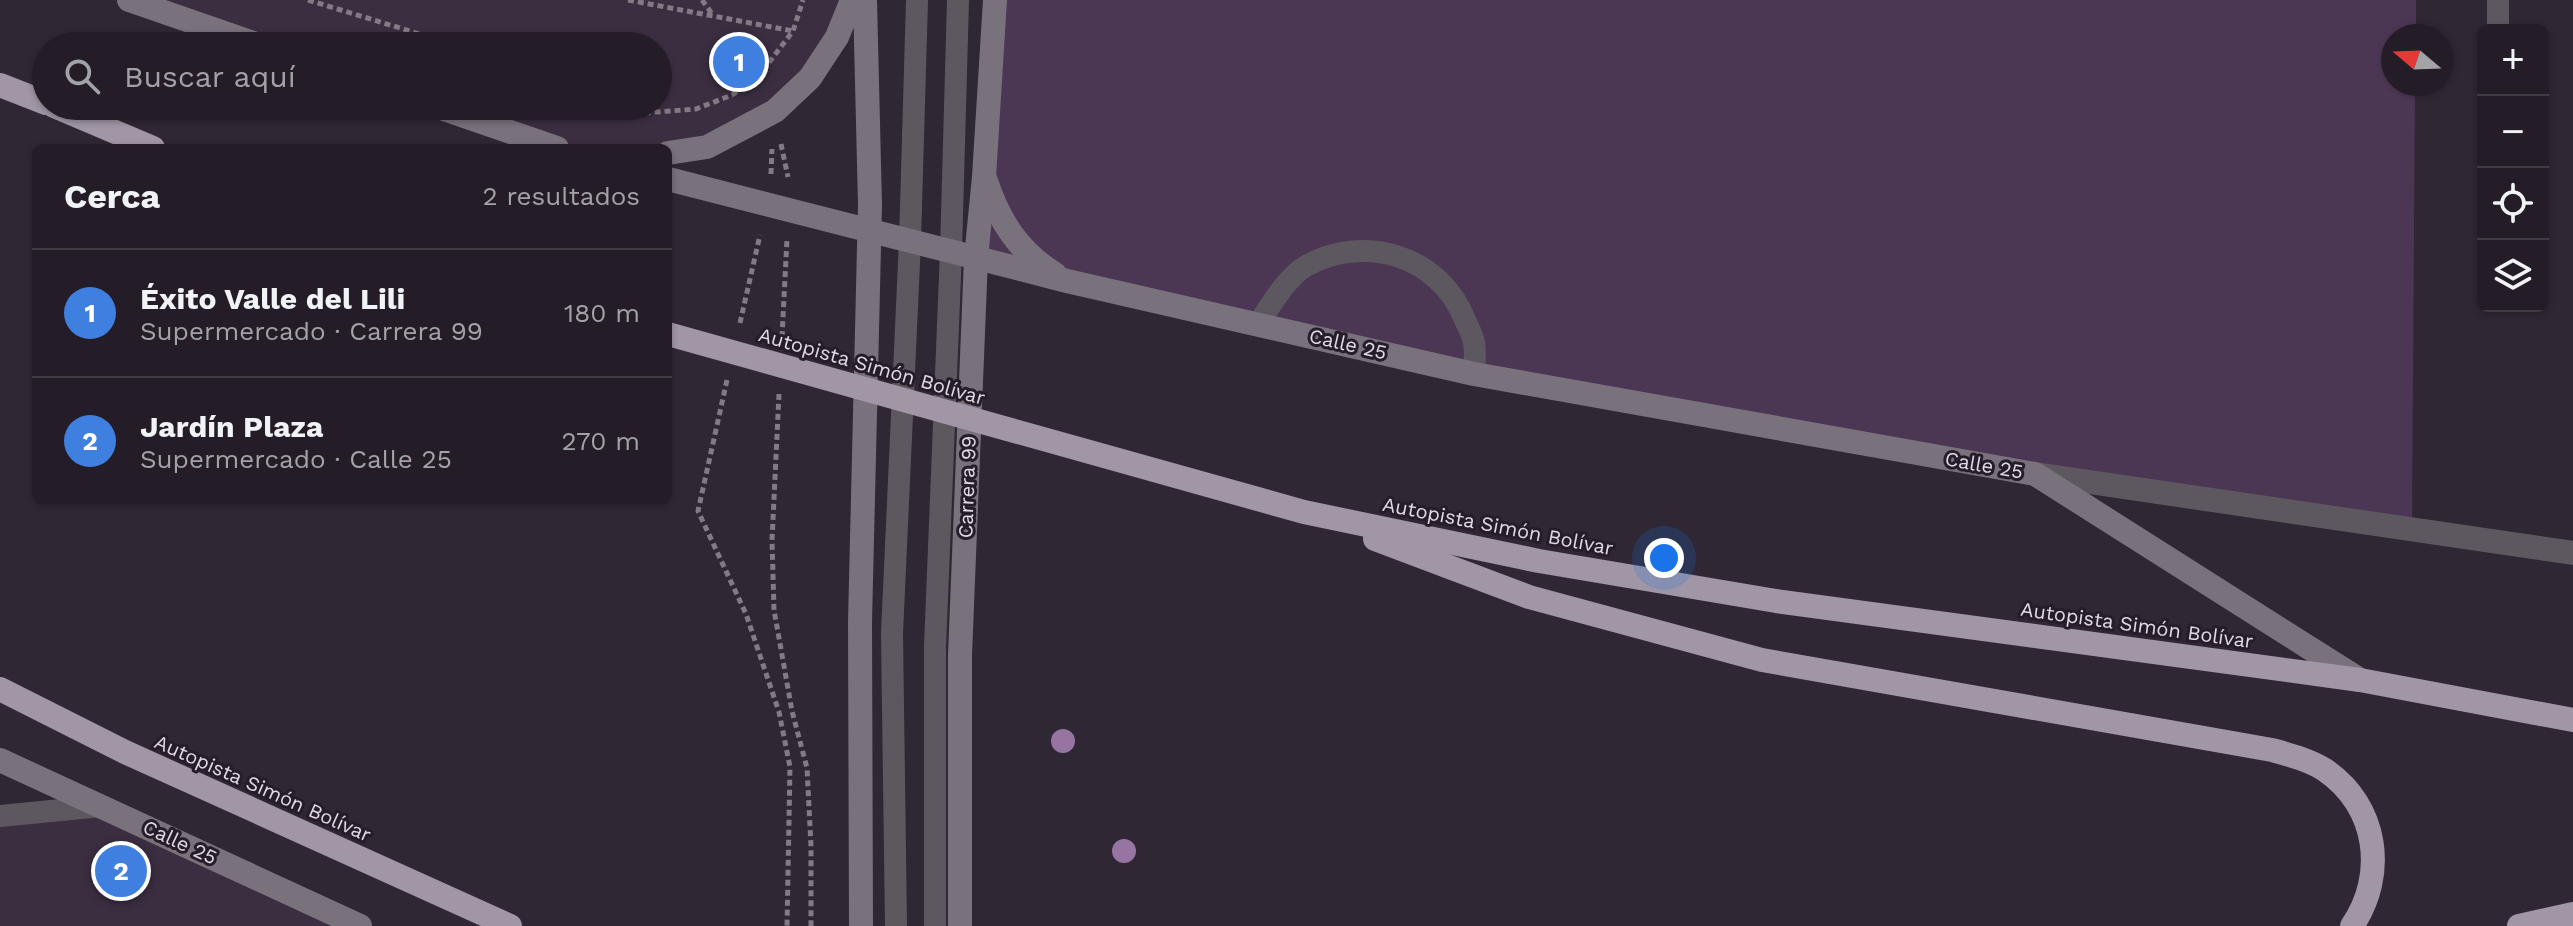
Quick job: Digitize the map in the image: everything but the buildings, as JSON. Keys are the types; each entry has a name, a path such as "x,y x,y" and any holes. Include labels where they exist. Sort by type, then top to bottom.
{"highway":[{"path":"0,85 32,98"},
{"path":"86,120 143,144"},
{"name":"Autopista Simón Bolívar","path":"672,335 1304,512 1539,561 1732,594 2360,680 2573,720"},
{"path":"1304,512 1529,597 1762,660 2000,700 2297,757 2323,769 2343,785 2359,808 2373,848 2370,890 2352,926"},
{"name":"Autopista Simón Bolívar","path":"0,689 125,752 510,926"},
{"path":"2519,926 2573,914"}],"street":[{"path":"129,0 222,32"},
{"path":"672,152 707,147 775,111 810,78 837,37 852,0"},
{"path":"861,926 860,622 870,230 865,0"},
{"name":"Carrera 99","path":"960,926 960,655 976,258 995,0"},
{"path":"476,120 545,144"},
{"path":"984,177 995,208 1012,237 1037,263 1067,281"},
{"name":"Calle 25","path":"672,180 1067,281 1474,374 2035,474 2573,553"},
{"name":"Calle 25","path":"2035,474 2360,680"},
{"name":"Calle 25","path":"0,760 360,926"}],"lane":[{"path":"896,926 892,633 910,241 917,0"},
{"path":"935,926 935,647 958,0"},
{"path":"2498,0 2498,24"},
{"path":"1259,323 1303,267 1336,253 1372,249 1406,258 1436,276 1459,305 1474,343 1474,374"},
{"path":"0,816 101,806"}],"path":[{"path":"308,0 413,32"},
{"path":"628,0 793,31"},
{"path":"702,0 713,15"},
{"path":"672,111 696,109 732,95 758,77 793,31 803,0"},
{"path":"739,328 778,208 790,187 775,111 758,77"},
{"path":"775,111 771,182 778,208 781,352"},
{"path":"729,373 698,511 746,614 779,712 790,767 787,926"},
{"path":"780,383 772,540 774,610 792,711 807,768 811,926"}],"shaded area":[{"path":"129,0 852,0 775,111 672,147 672,144 545,144 476,120 672,120 672,32 222,32"},
{"path":"995,0 2416,0 2416,24 2381,24 2381,96 2415,96 2412,528 1474,374 976,258"},
{"path":"101,806 360,926 0,926 0,816"}],"place":[{"name":"Éxito Valle del Lili","path":"739,62"},
{"name":"Jardín Plaza","path":"121,871"}]}
